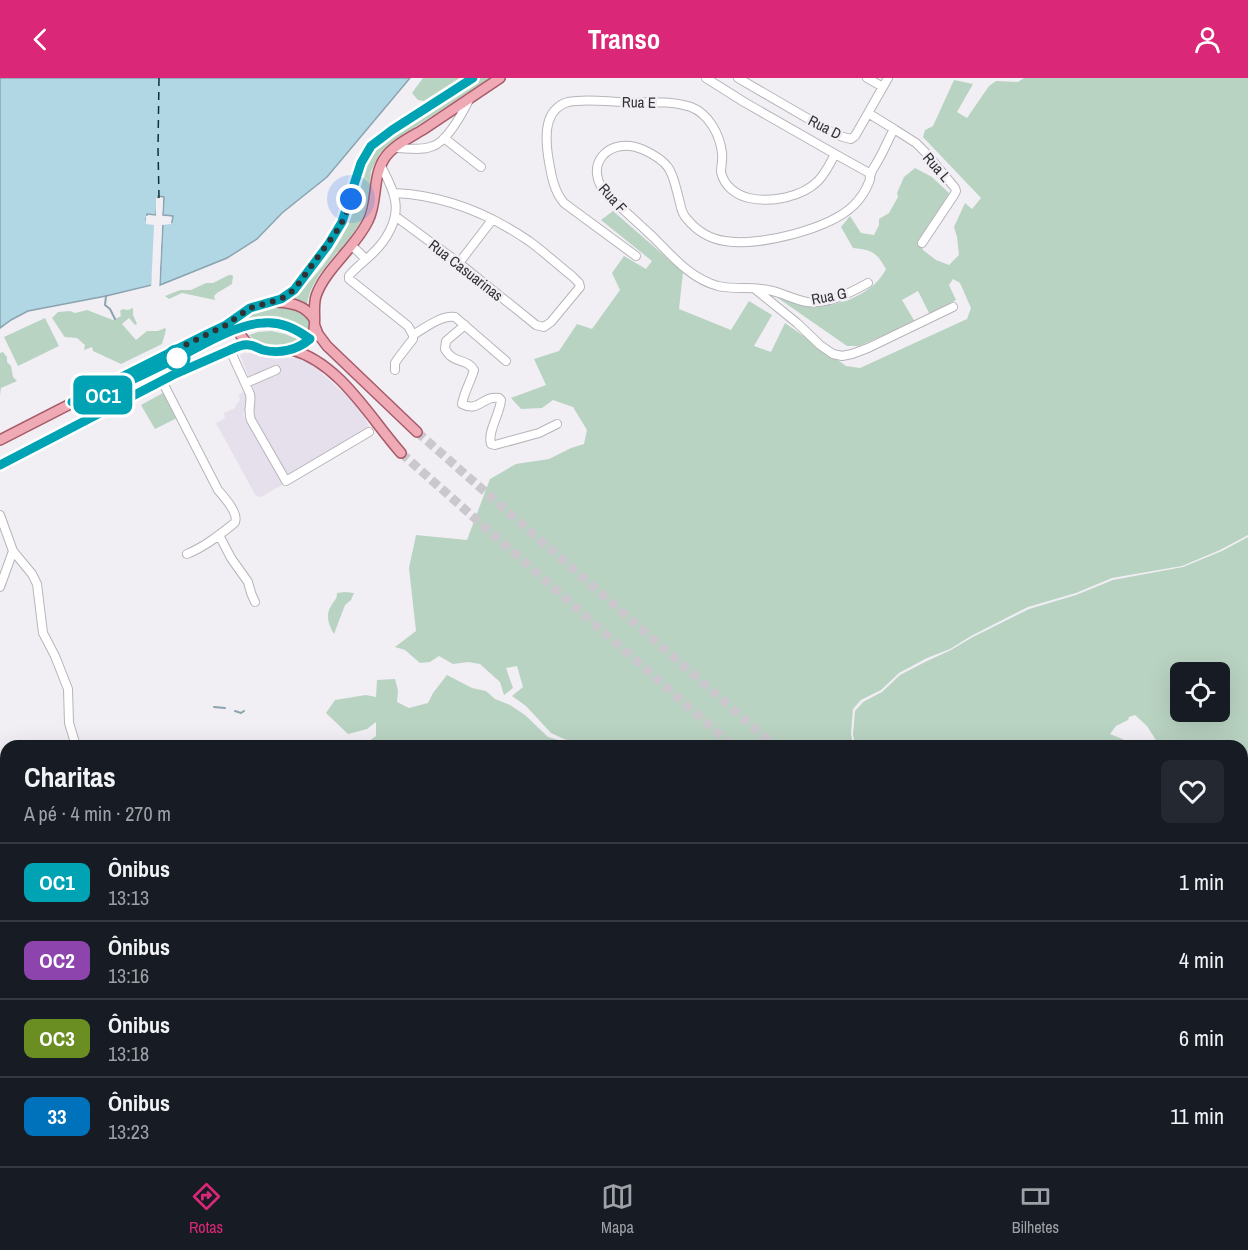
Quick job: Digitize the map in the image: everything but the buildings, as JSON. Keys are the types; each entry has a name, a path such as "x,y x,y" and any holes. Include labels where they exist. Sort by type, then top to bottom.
{"main road":[{"path":"0,440 207,334 245,311 281,299 294,290 339,228 361,163 371,146 473,78"},
{"path":"292,350 310,339 314,322 315,298 319,289 362,232 372,213 376,181 384,159 395,148 500,78"},
{"path":"273,302 295,304 309,312 318,334 327,346 417,432"},
{"path":"245,311 239,318 238,328 245,341 268,351 292,350 311,357 349,389 401,453"},
{"path":"0,465 162,381 239,346 250,345"}],"street":[{"path":"706,78 871,174"},
{"name":"Rua D","path":"738,78 831,132 848,139 855,136 888,78"},
{"path":"867,78 883,87"},
{"path":"395,148 426,148 438,143 464,111 470,98"},
{"name":"Rua E","path":"636,256 570,208 557,195 549,163 547,134 554,110 561,105 568,102 591,101 668,103 701,112 710,121 719,139 722,156 721,171 725,183 736,194 761,200 782,198 810,188 825,173 835,154"},
{"path":"868,113 894,129"},
{"name":"Rua F","path":"753,288 736,289 716,286 685,269 601,189 596,172 604,155 617,147 632,146 643,150 667,165 674,176 684,217 697,230 728,242 764,240 806,231 828,223 855,204 869,183 871,174 894,129"},
{"name":"Rua L","path":"894,129 916,143 926,153 956,191 922,243"},
{"path":"444,138 481,167"},
{"path":"381,166 394,193 395,216 382,244 350,274 349,279 408,326 413,335 413,339 395,363 395,370"},
{"path":"394,193 437,198 473,210 492,220 459,263"},
{"name":"Rua Casuarinas","path":"395,216 459,263 536,325 544,327 580,285 530,242 492,220"},
{"path":"352,246 366,259"},
{"name":"Rua G","path":"753,288 772,291 807,302 837,298 868,283"},
{"path":"753,288 797,323 820,345 833,354 842,356 868,348 953,307"},
{"path":"413,335 443,318 455,317 507,361"},
{"path":"465,325 446,341 445,349 452,358 474,368 472,379 462,400 464,406 478,406 497,397 501,400 499,414 489,440 491,444 495,445 539,433 557,424"},
{"path":"230,350 251,398 248,411 251,420 286,481 369,432"},
{"path":"246,383 276,370"},
{"path":"162,381 218,489 227,500 236,518 235,522 219,535 194,552 187,554"},
{"path":"0,515 13,551 32,574 37,584 43,633 68,689 69,723 74,740"},
{"path":"219,535 231,558 248,582 255,602"},
{"path":"0,587 13,551"}],"shaded area":[{"path":"244,353 294,358 313,365 351,400 370,428 358,433 357,443 290,475 285,472 253,417 254,390 240,355"},
{"path":"250,390 251,396 243,415 284,484 261,497 256,496 216,423 225,418 224,413 235,408 240,400 239,394"}],"green space":[{"path":"423,78 460,78 424,101 418,100 412,93"},
{"path":"480,78 490,78 400,137 380,153 371,171 369,197 362,220 342,250 337,252 319,275 310,292 307,304 293,299 336,247 353,212 366,165 376,148"},
{"path":"1024,78 1248,78 1248,535 1182,566 1112,578 1076,593 1028,607 950,649 927,658 899,673 881,690 861,700 853,709 852,740 568,740 551,733 526,706 512,696 523,687 517,666 506,668 513,688 504,695 500,682 480,664 468,662 453,664 439,656 430,662 420,663 405,650 395,647 416,631 409,568 416,535 467,540 490,479 516,464 549,459 584,444 587,430 573,407 553,400 542,408 521,409 511,398 546,385 534,359 559,351 577,324 592,329 620,290 612,273 624,256 646,269 652,261 601,220 613,211 683,272 679,309 731,330 749,301 772,315 754,346 771,352 785,323 846,366 860,368 967,319 971,308 960,283 953,279 949,285 956,300 930,315 918,291 902,300 915,322 859,346 847,346 775,296 778,294 805,304 835,304 856,297 881,278 886,269 879,259 873,253 853,248 841,227 850,216 861,233 874,235 879,219 889,213 898,197 897,193 904,177 915,168 932,177 949,193 921,240 923,250 936,260 949,265 959,255 954,227 965,203 972,209 981,198 923,137 925,130 933,126 954,80 973,84 957,112 967,118 989,86 996,81 1018,82"},
{"path":"229,275 233,276 232,284 217,293 214,296 215,300 182,293 169,299 165,296 180,290 191,290 206,283 213,283"},
{"path":"277,307 302,312 309,320 308,334 293,325 278,320 245,321 255,312"},
{"path":"133,308 137,324 135,325 129,318 122,324 136,340 147,331 158,331 165,328 166,330 162,344 121,364 93,351 92,347 84,350 85,345 77,338 65,337 52,318 58,312 75,313 87,310 113,320 121,316 120,311 123,309"},
{"path":"45,318 59,346 18,366 4,337"},
{"path":"271,331 299,340 287,345 273,346 260,343 249,335"},
{"path":"3,352 11,366 13,377 17,381 1,388 0,396 0,353"},
{"path":"163,393 177,418 155,429 141,405"},
{"path":"1248,537 1248,740 1156,740 1147,726 1135,715 1116,726 1110,734 1125,740 854,740 855,711 863,702 882,692 900,675 1029,609 1076,595 1113,580 1183,567 1222,551"},
{"path":"337,593 354,593 345,605 334,634 329,624 328,613"},
{"path":"447,675 472,688 486,691 495,699 510,705 525,715 548,737 558,740 370,740 376,736 376,722 367,729 348,734 326,713 335,700 366,695 376,697 377,680 395,679 398,690 397,702 409,708 428,703"}],"water":[{"path":"0,78 410,78 327,177 282,213 257,239 227,258 160,285 163,222 172,222 173,216 163,215 164,197 158,196 156,215 147,214 146,220 156,222 152,285 28,311 0,328"}],"pier":[{"path":"156,198 163,199 162,216 171,217 171,224 162,225 159,288 157,285 160,221 169,219 161,216 160,199 159,216 149,217 159,222 154,285 151,288 154,225 146,224 146,216 156,216"}],"waterway":[{"path":"106,296 105,305 115,319"},
{"path":"214,707 225,708"},
{"path":"235,711 241,713 244,711"}],"ferry route":[{"path":"159,78 159,198"}],"tunnel":[{"path":"417,432 768,740"},
{"path":"401,453 726,740"}],"bus line":[{"name":"OC1","path":"0,465 173,375 239,346 250,345 268,351 292,350 310,339 285,325 264,322 245,326 93,399 72,402 226,325 250,308 281,299 294,290 328,245 342,222 361,163 371,146 473,78"}],"route":[{"path":"177,358 167,354 226,325 250,308 281,299 294,290 339,228 351,199"}]}
